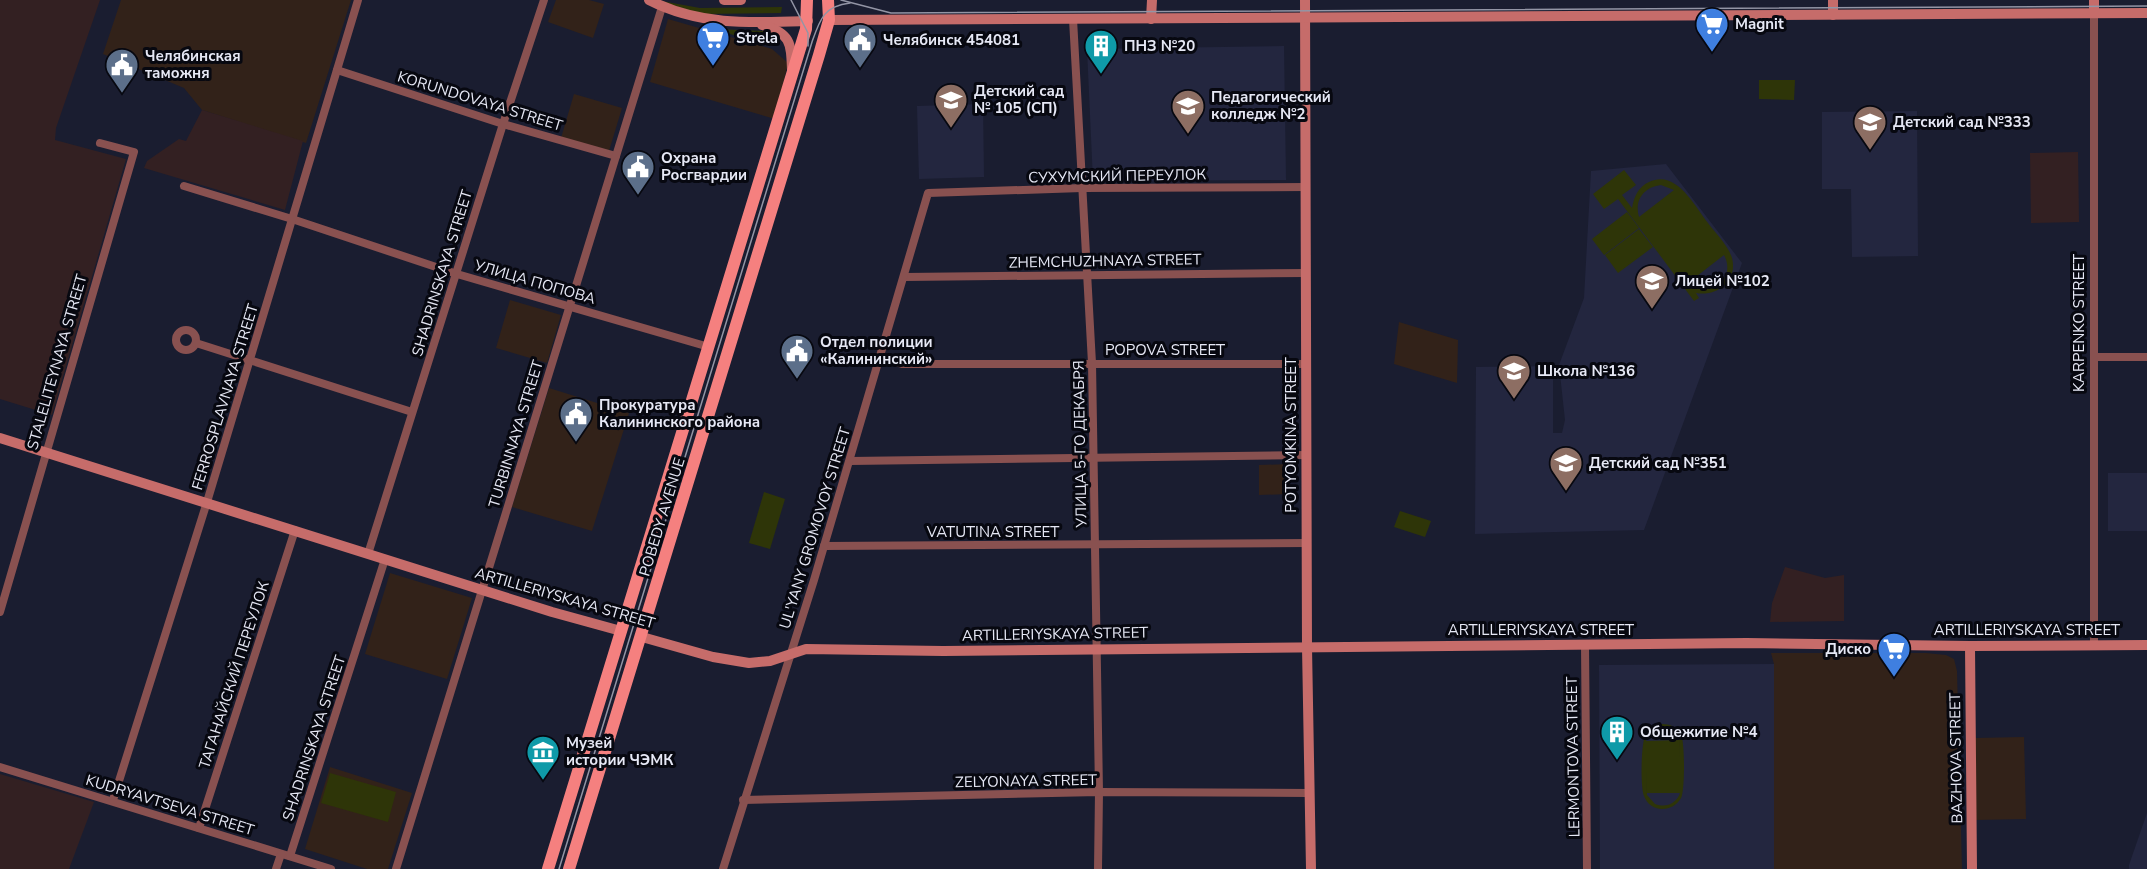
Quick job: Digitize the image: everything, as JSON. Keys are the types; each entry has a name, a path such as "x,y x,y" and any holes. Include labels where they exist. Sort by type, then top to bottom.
{"main road":[{"name":"POBEDY AVENUE","path":"548,869 808,21 807,0"},
{"name":"POBEDY AVENUE","path":"569,869 642,637 829,20 828,0"},
{"path":"808,21 829,20"},
{"name":"ARTILLERIYSKAYA STREET","path":"621,631 642,637"}],"street":[{"name":"FERROSPLAVNAYA STREET","path":"113,800 207,502 358,0"},
{"name":"SHADRINSKAYA STREET","path":"368,554 544,0"},
{"path":"649,0 662,7 705,20 727,23 808,21"},
{"path":"724,0 741,0"},
{"path":"1151,19 1152,0"},
{"name":"POTYOMKINA STREET","path":"1305,0 1307,647 1311,869"},
{"path":"1833,0 1833,15"},
{"name":"KARPENKO STREET","path":"2094,0 2094,646"},
{"name":"TURBINNAYA STREET","path":"396,869 662,7"},
{"path":"829,20 2147,13"},
{"name":"УЛИЦА 5-ГО ДЕКАБРЯ","path":"1072,19 1092,363 1099,792 1098,869"},
{"path":"750,22 776,29 787,36 791,47 792,74"},
{"name":"KORUNDOVAYA STREET","path":"337,70 503,124 616,156"},
{"name":"STALELITEYNAYA STREET","path":"0,612 134,152 100,144"},
{"name":"УЛИЦА ПОПОВА","path":"184,186 457,274 709,347"},
{"name":"СУХУМСКИЙ ПЕРЕУЛОК","path":"928,193 1082,188 1306,187"},
{"name":"UL'YANY GROMOVOY STREET","path":"723,869 850,461 928,193"},
{"name":"ZHEMCHUZHNAYA STREET","path":"904,277 1306,273"},
{"path":"196,343 412,412"},
{"name":"POPOVA STREET","path":"880,357 902,364 1306,364"},
{"path":"2094,357 2147,357"},
{"name":"ARTILLERIYSKAYA STREET","path":"0,438 482,590 621,631"},
{"path":"850,461 1306,455"},
{"name":"ТАГАНАЙСКИЙ ПЕРЕУЛОК","path":"200,828 295,530"},
{"name":"VATUTINA STREET","path":"824,546 1307,543"},
{"name":"SHADRINSKAYA STREET","path":"290,856 385,559"},
{"name":"ARTILLERIYSKAYA STREET","path":"642,637 735,662 770,661 806,649 943,651 1747,643 1970,646 2147,645"},
{"name":"LERMONTOVA STREET","path":"1585,645 1587,869"},
{"name":"BAZHOVA STREET","path":"1970,646 1972,869"},
{"name":"KUDRYAVTSEVA STREET","path":"0,767 331,869"},
{"name":"ZELYONAYA STREET","path":"743,800 1099,792 1310,793"},
{"path":"276,869 281,854"}],"shaded area":[{"path":"0,0 100,0 56,128 55,140 126,159 52,415 0,399"},
{"path":"121,0 351,0 306,143 202,110 184,88 103,54"},
{"path":"556,0 589,0 604,4 593,38 548,22"},
{"path":"668,19 772,49 788,63 775,119 650,82"},
{"name":"Педагогический колледж №2","path":"1284,46 1286,180 1093,181 1087,49"},
{"path":"574,94 622,108 609,151 561,138"},
{"name":"Детский сад № 105 (СП)","path":"983,104 984,177 919,179 917,106"},
{"path":"202,110 303,141 285,210 144,168 147,161 179,139 186,141"},
{"name":"Детский сад №333","path":"1917,111 1918,256 1852,257 1851,189 1822,189 1822,112"},
{"path":"2078,152 2079,222 2031,223 2030,153"},
{"name":"Лицей №102","path":"1666,164 1742,263 1644,530 1475,534 1476,367 1553,366 1553,433 1562,433 1565,420 1559,365 1584,298 1591,171"},
{"path":"510,300 561,315 547,363 496,348"},
{"path":"1399,322 1458,340 1457,383 1394,364"},
{"name":"Прокуратура Калининского района","path":"549,388 629,413 592,531 512,507"},
{"path":"1289,464 1290,494 1259,495 1259,465"},
{"path":"2108,473 2147,473 2147,531 2108,531"},
{"path":"1785,567 1825,578 1844,575 1844,621 1770,622 1772,603"},
{"path":"390,573 472,598 447,679 365,654"},
{"path":"1771,653 1926,653 1946,655 1954,659 1957,671 1962,869 1774,869 1774,664"},
{"path":"1774,664 1774,869 1600,869 1599,665"},
{"path":"2024,737 2026,819 1976,820 1975,738"},
{"path":"330,767 412,793 388,869 367,869 305,849"},
{"path":"0,774 94,802 69,869 0,869"},
{"path":"2147,813 2147,869 2129,869 2129,865"}],"green space":[{"path":"656,0 700,8 782,7 781,13 701,14"},
{"path":"715,29 767,31 768,34 764,45"},
{"path":"1759,80 1795,80 1794,100 1759,99"},
{"path":"1624,170 1636,185 1622,195 1632,208 1637,193 1649,182 1659,179 1668,180 1676,185 1690,199 1728,249 1733,266 1729,280 1718,290 1704,294 1696,293 1699,298 1694,301 1618,199 1604,209 1593,194","holes":["1661,185 1674,190 1639,217 1638,205 1642,195 1650,188","1724,255 1727,272 1719,284 1704,289 1696,288 1688,283"]},
{"path":"1627,212 1639,228 1604,255 1592,239"},
{"path":"1639,229 1653,247 1618,273 1605,255"},
{"path":"764,492 785,499 770,549 749,543"},
{"path":"1400,511 1431,521 1425,537 1394,527"},
{"path":"1659,724 1670,725 1681,734 1684,756 1681,798 1673,806 1662,809 1654,807 1645,799 1642,774 1644,738 1649,729","holes":["1658,727 1670,728 1679,738 1680,792 1679,740 1646,741 1650,732","1646,741 1647,793 1680,793 1673,802 1663,806 1655,804 1647,795"]},
{"path":"330,773 396,792 388,822 321,803"}],"tram line":[{"path":"791,0 808,33 808,46"},
{"path":"841,0 891,13 2147,6"},
{"path":"559,869 812,42 824,15 834,7 850,3"}],"place":[{"name":"Magnit","path":"1712,53"},
{"name":"Strela","path":"713,67"},
{"name":"Челябинск 454081","path":"860,69"},
{"name":"ПНЗ №20","path":"1101,75"},
{"name":"Челябинская таможня","path":"122,94"},
{"name":"Детский сад № 105 (СП)","path":"951,129"},
{"name":"Педагогический колледж №2","path":"1188,135"},
{"name":"Детский сад №333","path":"1870,151"},
{"name":"Охрана Росгвардии","path":"638,196"},
{"name":"Лицей №102","path":"1652,310"},
{"name":"Отдел полиции «Калининский»","path":"797,380"},
{"name":"Школа №136","path":"1514,400"},
{"name":"Прокуратура Калининского района","path":"576,443"},
{"name":"Детский сад №351","path":"1566,492"},
{"name":"Диско","path":"1894,678"},
{"name":"Общежитие №4","path":"1617,761"},
{"name":"Музей истории ЧЭМК","path":"543,781"}]}
